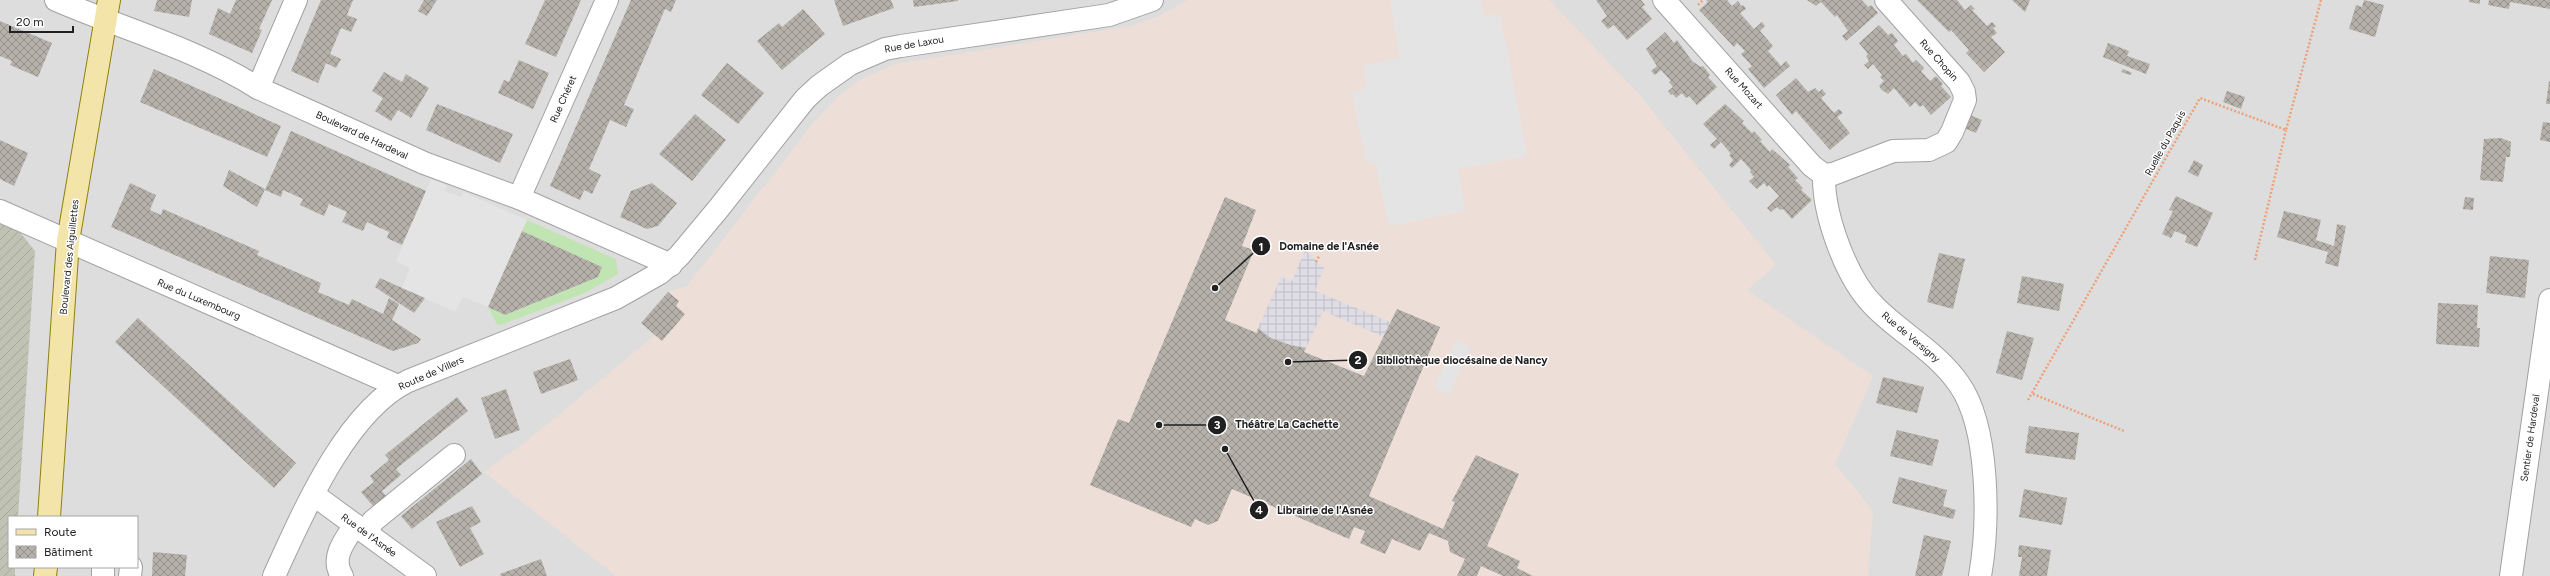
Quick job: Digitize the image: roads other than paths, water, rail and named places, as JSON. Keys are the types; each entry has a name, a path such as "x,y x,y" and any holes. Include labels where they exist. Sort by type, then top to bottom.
{"main road":[{"name":"Boulevard des Aiguillettes","path":"49,516 68,241 107,9"}],"street":[{"name":"Boulevard de Hardeval","path":"56,0 107,9 238,75 258,88 424,164 519,198 671,265"},
{"path":"258,88 296,0"},
{"name":"Rue Chéret","path":"519,198 607,0"},
{"name":"Rue de Laxou","path":"671,265 805,99 819,86 850,64 885,49 1109,15 1152,0"},
{"name":"Rue Mozart","path":"1664,0 1812,166 1824,175"},
{"name":"Rue Chopin","path":"1824,175 1893,151 1938,147 1946,142 1963,107 1964,92 1959,82 1886,0"},
{"name":"Rue de Versigny","path":"1824,175 1824,192 1842,257 1852,278 1875,307 1944,365 1960,385 1970,403 1980,445 1986,503 1985,541 1980,576"},
{"name":"Rue du Luxembourg","path":"0,211 398,386"},
{"name":"Route de Villers","path":"274,576 303,512 328,469 368,413 398,386 454,362 616,298 640,286 671,265"},
{"name":"Sentier de Hardeval","path":"2511,576 2550,300"},
{"path":"342,576 338,571 337,554 361,529 454,455"},
{"name":"Rue de l'Asnée","path":"314,495 425,576"}],"place":[{"name":"Domaine de l'Asnée","path":"1215,288"},
{"name":"Bibliothèque diocésaine de Nancy","path":"1288,362"},
{"name":"Théâtre La Cachette","path":"1159,425"},
{"name":"Librairie de l'Asnée","path":"1225,449"}]}
